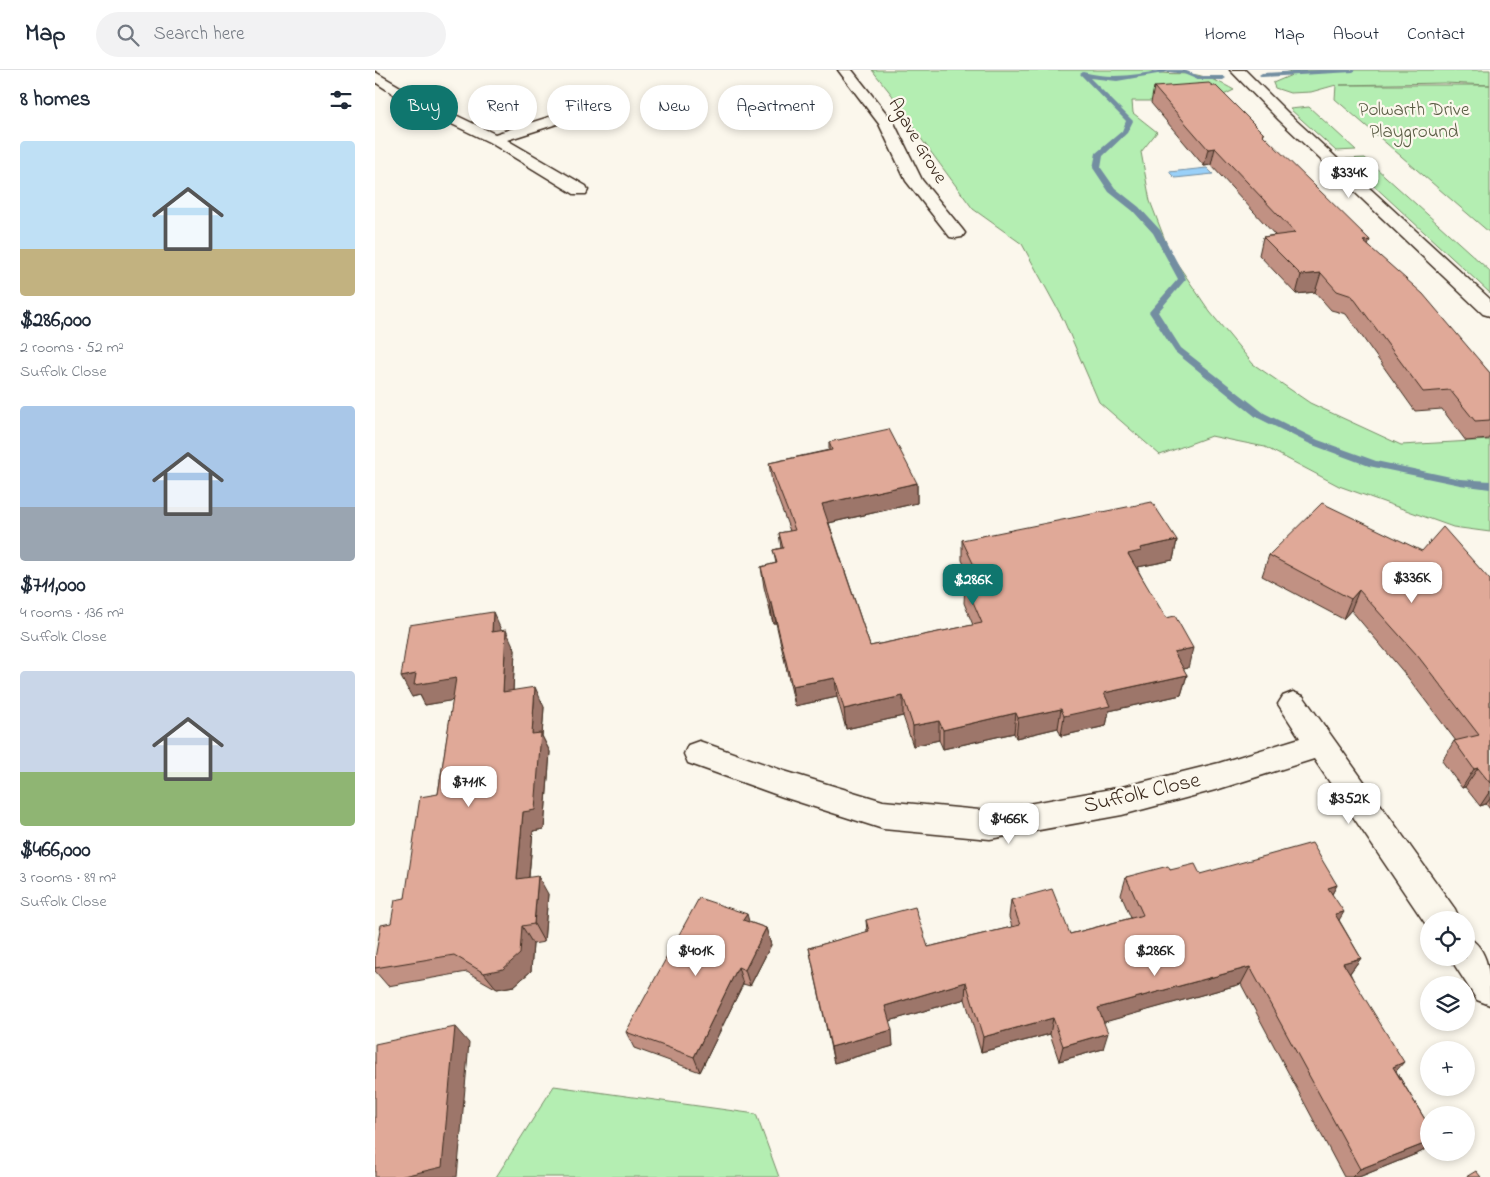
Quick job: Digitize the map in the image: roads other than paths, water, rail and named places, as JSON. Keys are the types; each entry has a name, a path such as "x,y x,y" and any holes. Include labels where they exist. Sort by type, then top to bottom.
{"street":[{"name":"Agave Grove","path":"845,70 886,123 914,181 956,234"},
{"path":"1237,70 1284,117 1490,310"},
{"path":"375,76 409,98 494,139 580,190"},
{"path":"494,139 547,122"},
{"path":"1293,704 1437,911"},
{"name":"Suffolk Close","path":"699,754 783,784 883,815 990,825 1122,801 1219,776 1321,744"},
{"path":"1475,966 1490,987"}],"water":[{"path":"1207,168 1213,174 1175,178 1169,172"}],"waterway":[{"path":"1087,75 1097,78 1117,79 1138,77 1168,70"},
{"path":"1170,70 1185,72 1198,78 1223,78"},
{"path":"1262,75 1353,70"},
{"path":"1083,74 1130,121 1125,132 1099,155 1097,168 1112,190 1136,209 1157,232 1182,279 1153,312 1178,350 1260,415 1314,442 1373,464 1460,482 1490,485"}],"park label":[{"name":"Polwarth Drive Playground","path":"1414,121"}]}
